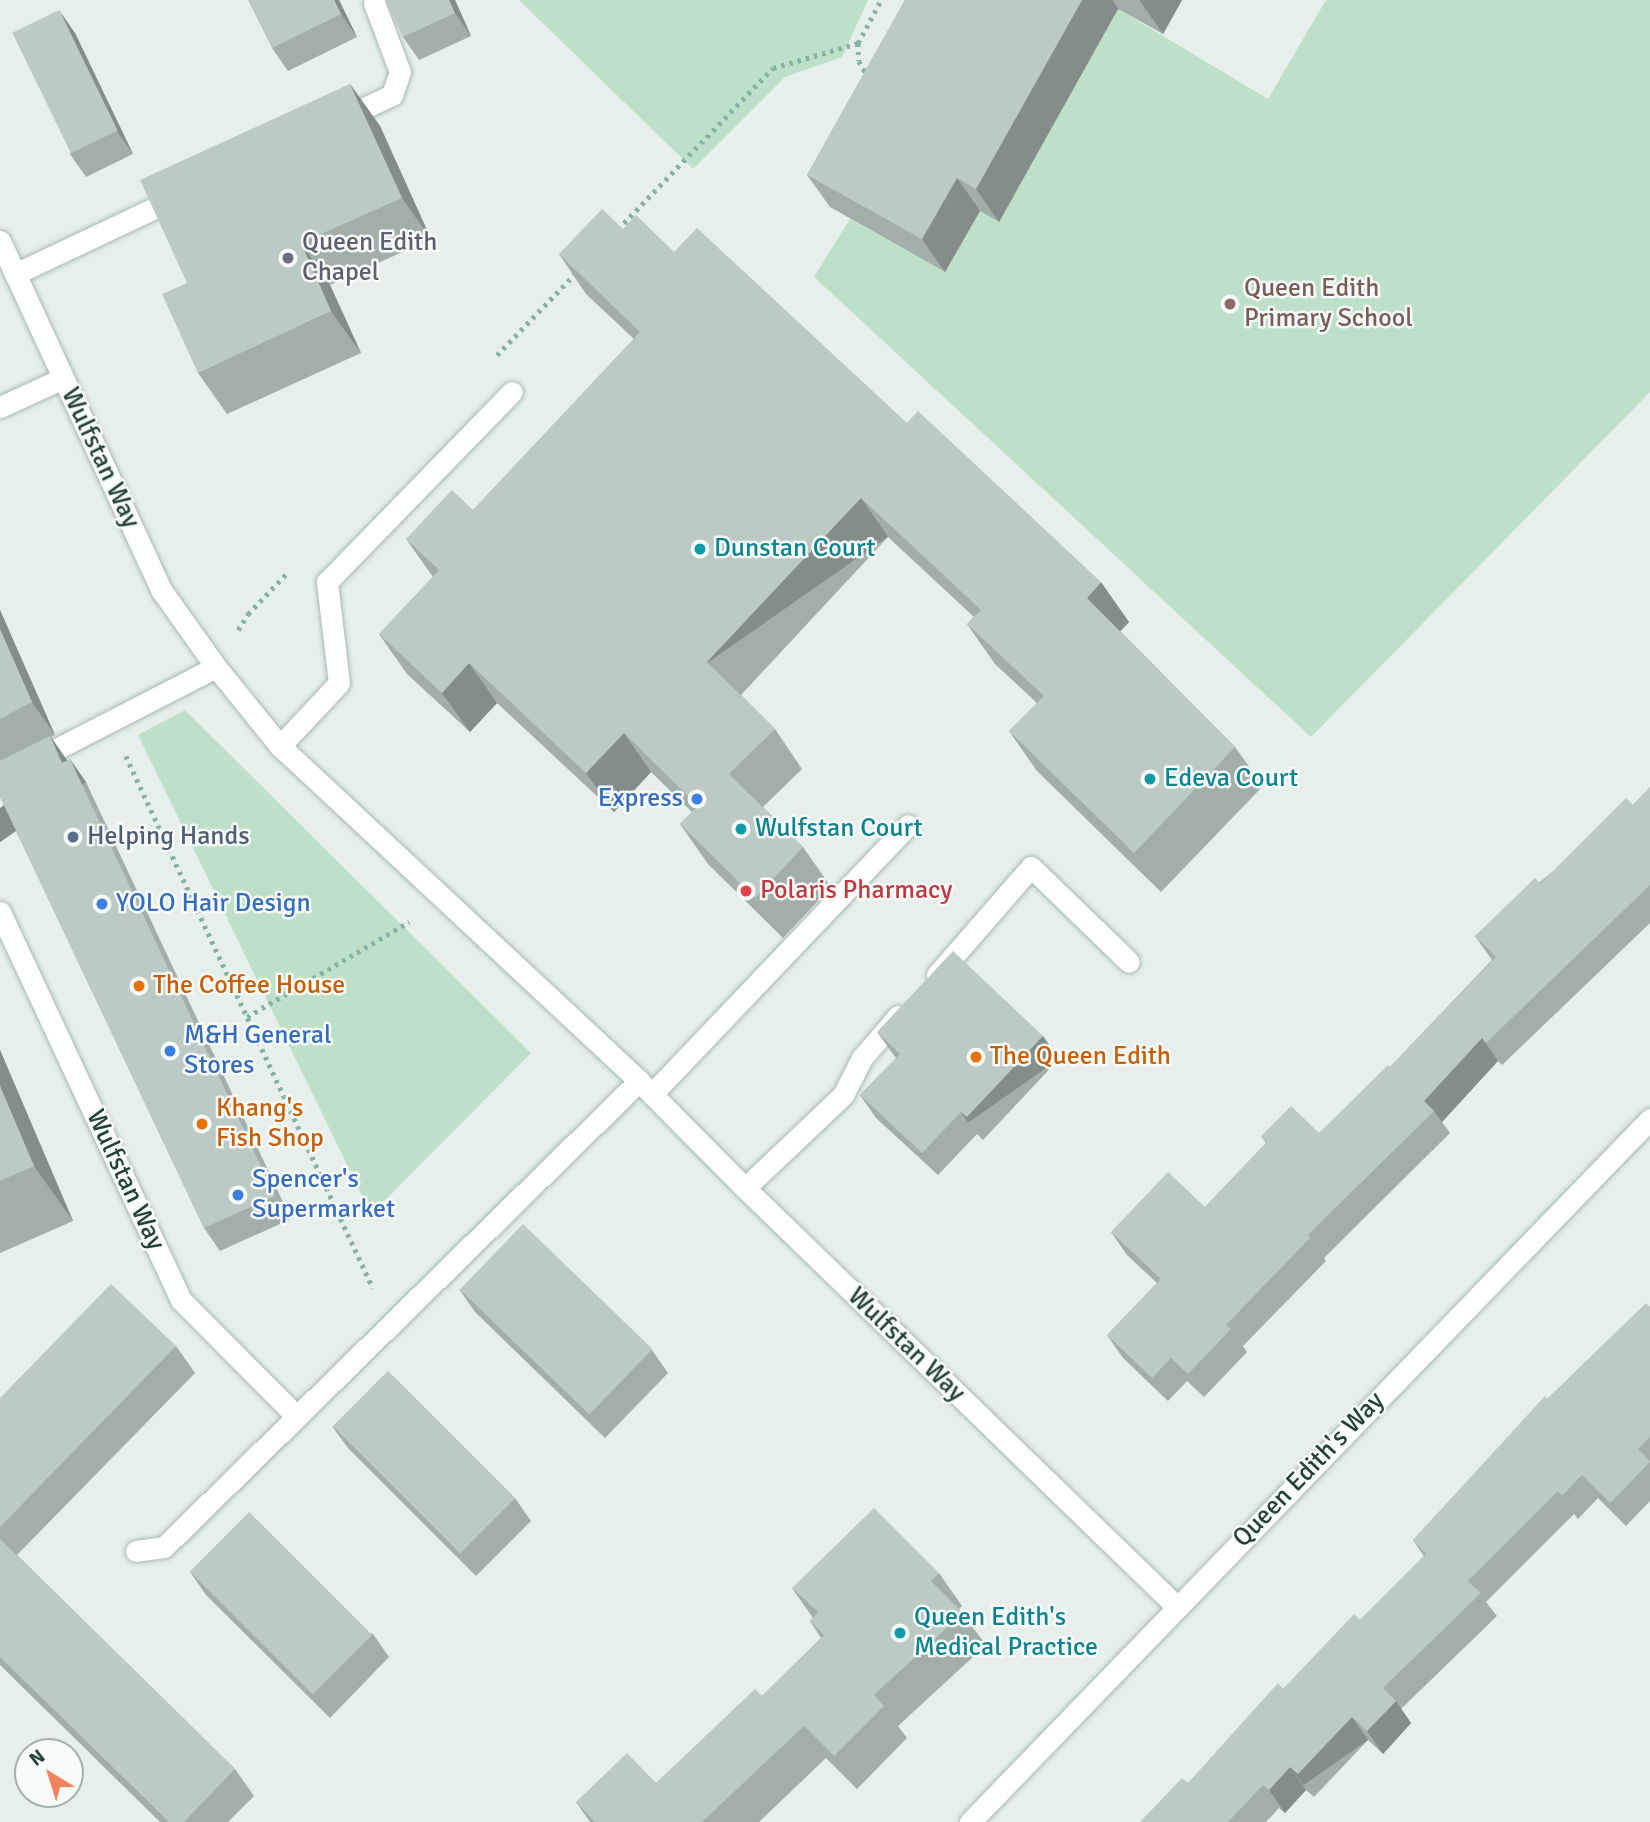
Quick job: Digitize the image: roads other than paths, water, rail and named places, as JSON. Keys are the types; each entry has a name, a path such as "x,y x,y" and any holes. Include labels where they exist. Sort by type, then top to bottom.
{"street":[{"path":"329,125 391,95 400,72 374,3"},
{"path":"15,274 191,191"},
{"name":"Wulfstan Way","path":"0,241 162,591 216,667 280,747 645,1087 745,1188 1177,1607"},
{"path":"0,407 63,378"},
{"path":"280,747 339,682 327,582 512,392"},
{"path":"0,778 111,724 216,667"},
{"path":"136,1551 164,1547 389,1323 645,1087 908,825"},
{"path":"745,1188 844,1095 862,1058 1031,867 1129,962"},
{"name":"Wulfstan Way","path":"0,912 181,1300 296,1416"},
{"name":"Queen Edith's Way","path":"970,1822 1650,1119"}],"place":[{"name":"Queen Edith Chapel","path":"288,258"},
{"name":"Queen Edith Primary School","path":"1230,304"},
{"name":"Dunstan Court","path":"700,549"},
{"name":"Edeva Court","path":"1150,779"},
{"name":"Express","path":"697,799"},
{"name":"Wulfstan Court","path":"741,829"},
{"name":"Helping Hands","path":"73,837"},
{"name":"Polaris Pharmacy","path":"746,891"},
{"name":"YOLO Hair Design","path":"102,904"},
{"name":"The Coffee House","path":"139,986"},
{"name":"M&H General Stores","path":"170,1051"},
{"name":"The Queen Edith","path":"976,1057"},
{"name":"Khang's Fish Shop","path":"202,1124"},
{"name":"Spencer's Supermarket","path":"238,1195"},
{"name":"Queen Edith's Medical Practice","path":"900,1633"}]}
